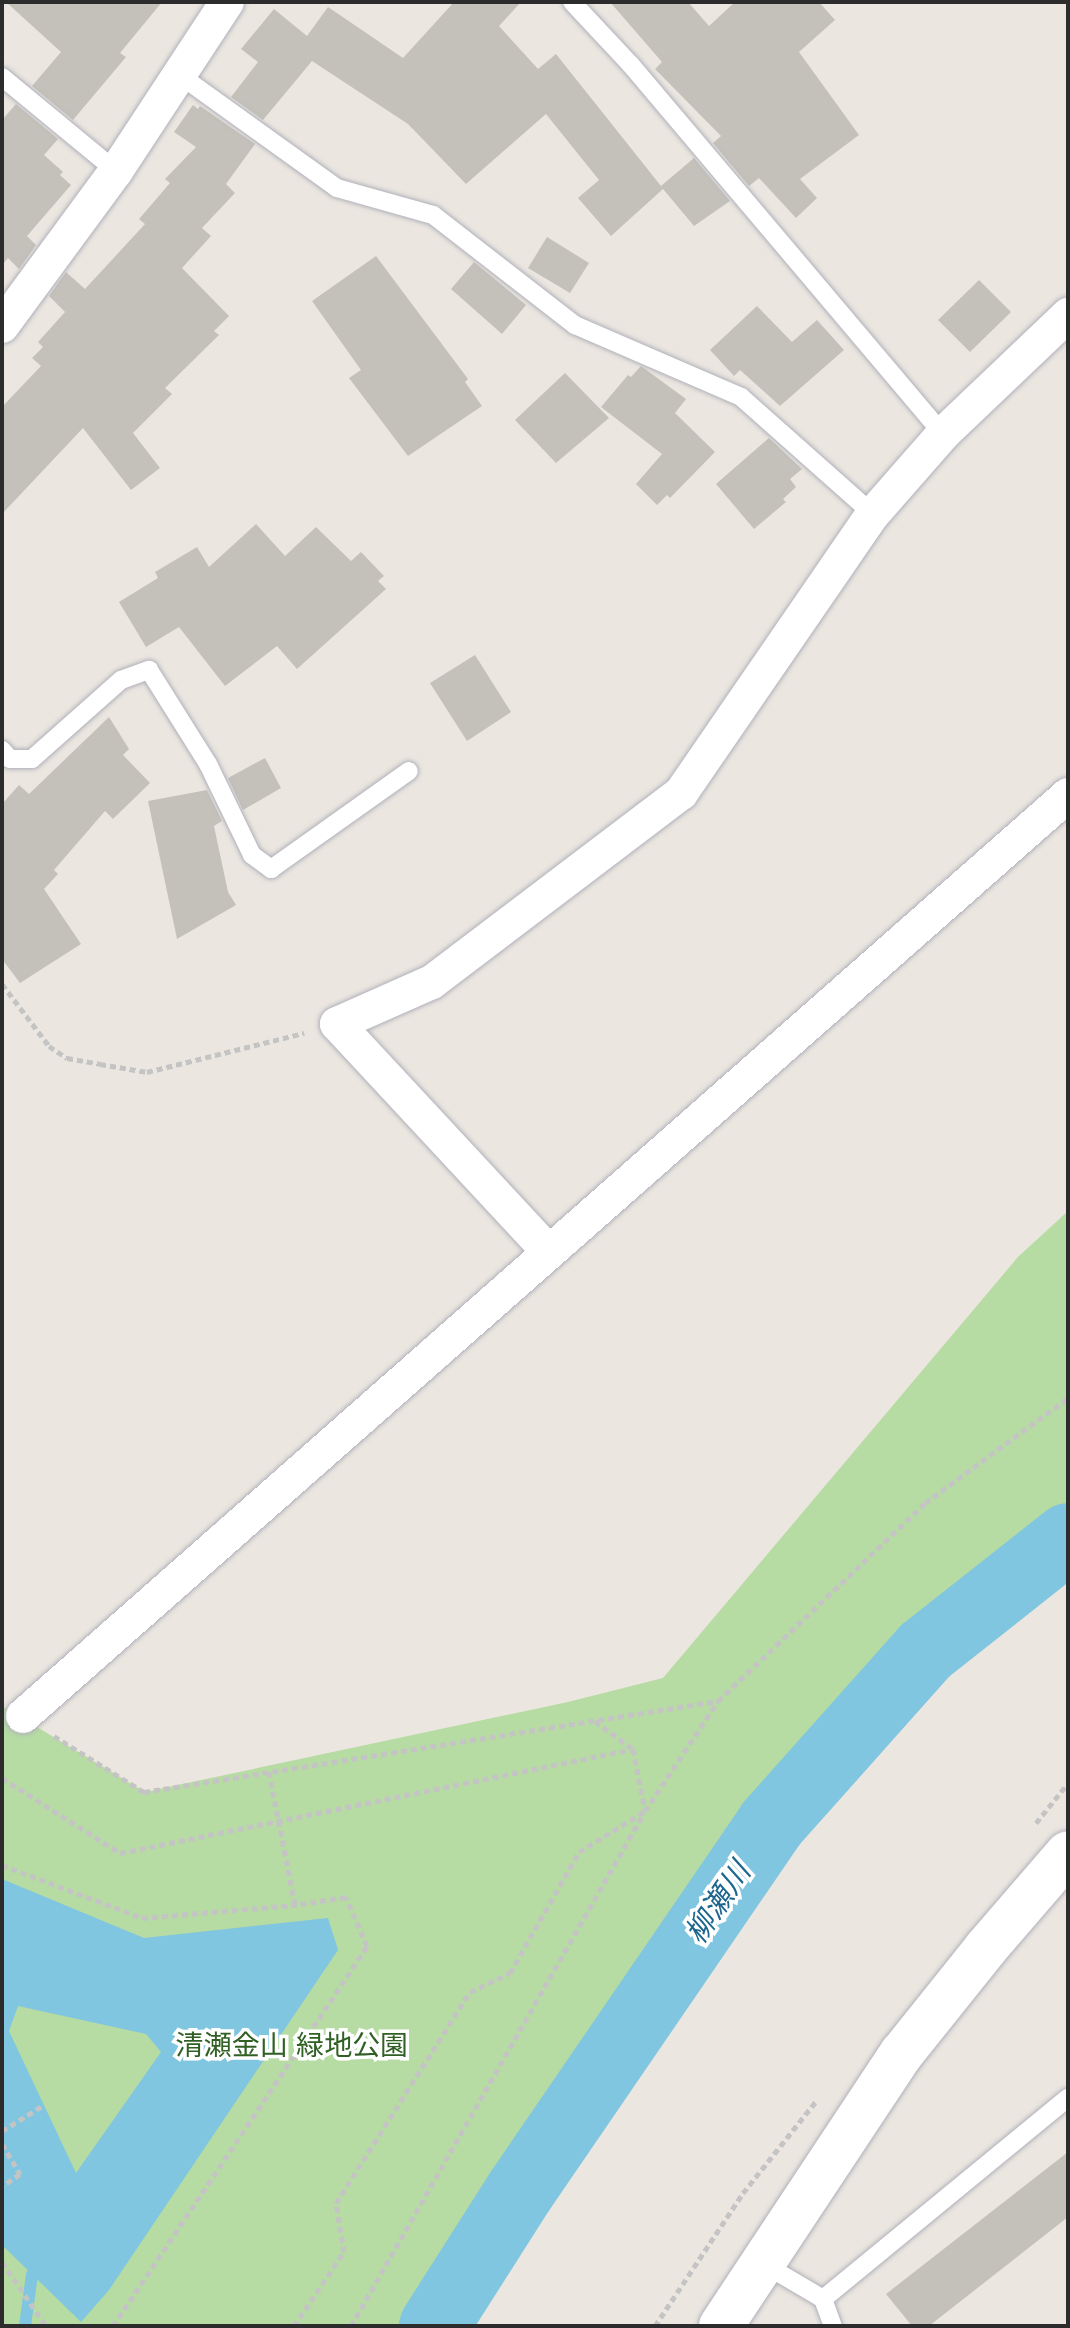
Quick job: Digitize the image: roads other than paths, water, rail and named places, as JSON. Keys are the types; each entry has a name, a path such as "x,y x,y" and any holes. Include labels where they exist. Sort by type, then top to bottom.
{"street":[{"path":"2,326 116,171 227,2"},
{"path":"548,1251 337,1024 432,982 681,793 873,514 943,434 1068,315"},
{"path":"23,1716 1068,795"},
{"path":"721,2326 902,2053 986,1948 1068,1853"}],"lane":[{"path":"572,2 631,65 943,434"},
{"path":"181,76 337,188 433,215 575,325 741,397 873,514"},
{"path":"2,77 116,171"},
{"path":"2,750 10,759 32,759 121,680 149,670 208,764 252,855 271,869 409,771"},
{"path":"823,2299 1068,2098"},
{"path":"762,2263 823,2299 833,2326"}],"water":[{"path":"2,1879 144,1938 328,1918 338,1950 109,2290 81,2322 2,2245","holes":["18,2006 146,2034 161,2052 76,2173 9,2031"]}],"waterway":[{"name":"柳瀬川","path":"434,2326 520,2191 771,1824 925,1651 1068,1538"},
{"path":"25,2326 32,2274"}],"park label":[{"name":"清瀬金山 緑地公園","path":"292,2046"}]}
